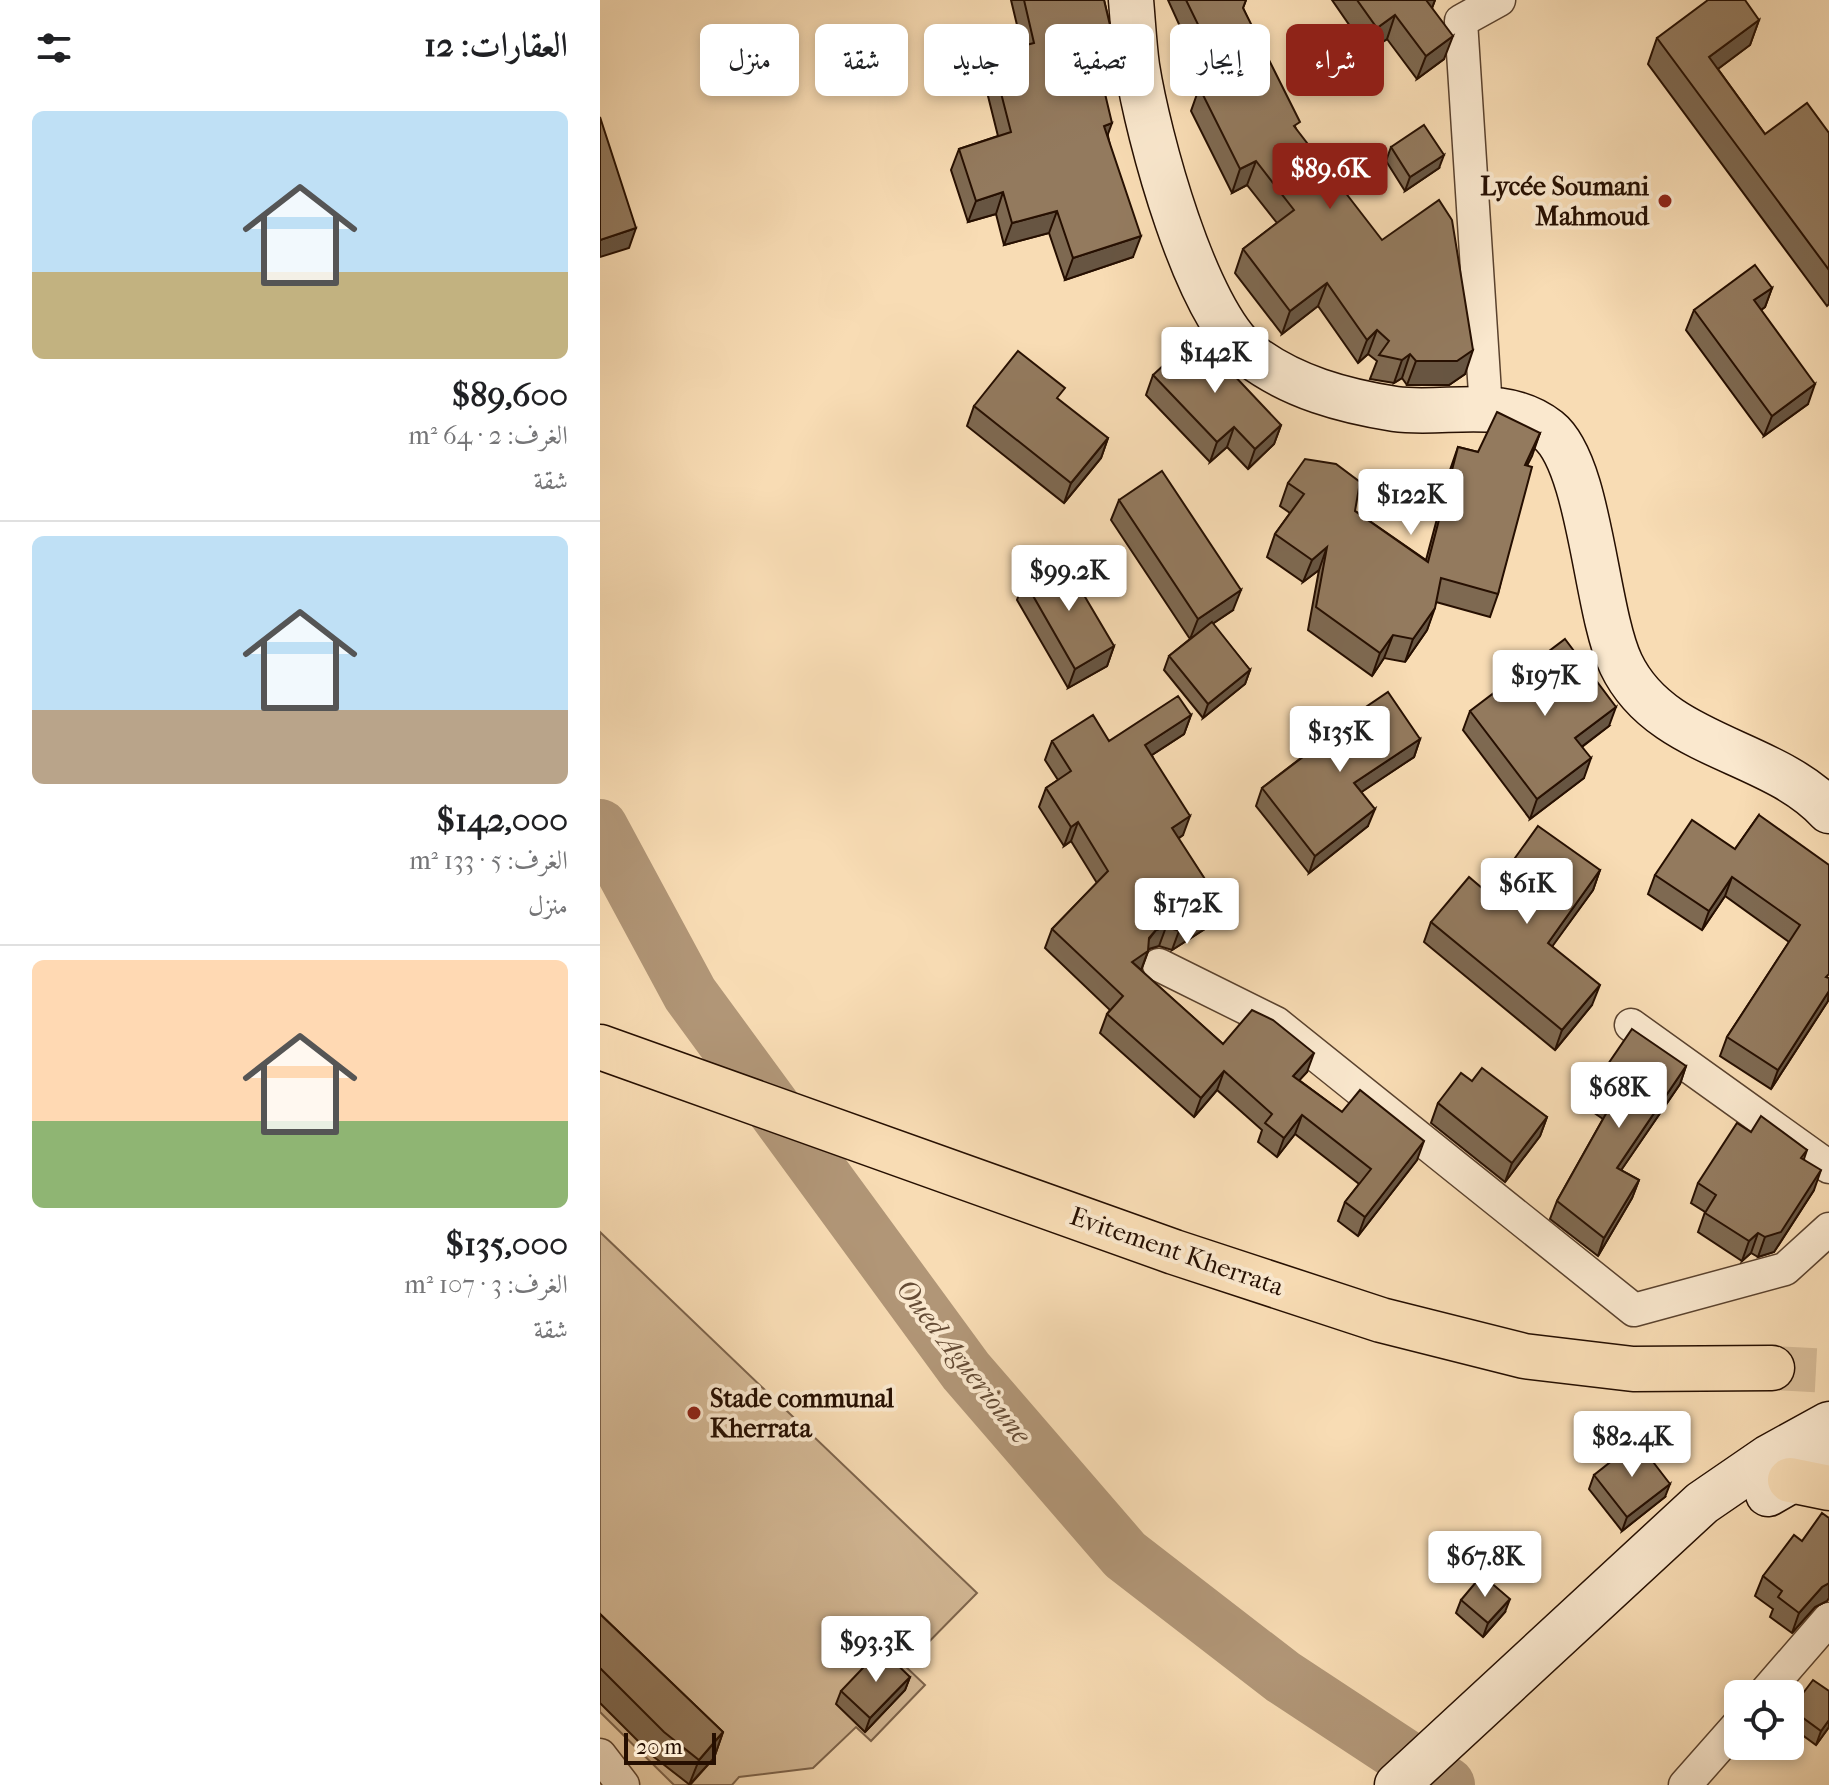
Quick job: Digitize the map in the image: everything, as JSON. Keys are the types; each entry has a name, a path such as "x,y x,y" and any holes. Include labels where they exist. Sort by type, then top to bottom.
{"main road":[{"path":"1131,0 1137,66 1159,161 1215,313 1248,353 1288,378 1333,397 1399,410 1486,409 1520,415 1549,430 1565,451 1621,663 1639,691 1677,723 1788,780 1829,811"},
{"name":"Evitement Kherrata","path":"600,1047 1174,1252 1381,1320 1524,1356 1633,1369 1772,1368"},
{"path":"1397,1785 1702,1503 1769,1457 1829,1424"},
{"path":"1624,1578 1810,1484 1829,1459"}],"street":[{"path":"1486,409 1460,11 1499,0"},
{"path":"1159,965 1276,1023 1634,1310 1785,1269 1829,1229"},
{"path":"1631,1025 1829,1167"},
{"path":"1776,1680 1829,1619"},
{"path":"1685,1785 1724,1741"},
{"path":"600,1755 623,1785"}],"shaded area":[{"name":"Stade communal Kherrata","path":"600,1232 977,1593 905,1666 925,1685 871,1741 856,1727 813,1768 739,1777 732,1785 674,1785 600,1712"}],"building":[{"path":"1024,0 1104,0 1110,24 1045,24 1045,96 1106,96 1112,123 1104,126 1141,236 1073,258 1057,211 1012,223 1003,192 976,201 959,149 1011,132 1002,96 1029,96 1029,44 1034,43"},
{"path":"1186,0 1246,0 1243,8 1251,24 1198,24"},
{"path":"1357,0 1426,0 1453,36 1426,56 1395,15 1383,24 1374,24"},
{"path":"1708,0 1745,0 1759,20 1709,57 1765,134 1807,103 1829,133 1829,270 1657,38"},
{"path":"1270,62 1300,122 1294,126 1382,240 1439,200 1452,220 1473,350 1457,361 1416,361 1410,354 1402,360 1379,355 1389,341 1377,330 1367,340 1327,283 1290,311 1243,249 1294,210 1256,161 1240,169 1204,96 1270,96"},
{"path":"600,117 636,228 600,240"},
{"path":"1424,125 1444,155 1410,177 1391,147"},
{"path":"1755,265 1772,288 1754,300 1815,384 1772,416 1694,310"},
{"path":"1196,335 1281,425 1255,449 1234,427 1217,442 1153,375"},
{"path":"1018,351 1065,388 1057,398 1108,438 1071,483 974,406"},
{"path":"1497,412 1540,433 1525,465 1532,467 1498,594 1441,578 1435,608 1413,639 1393,635 1380,653 1316,607 1327,547 1312,560 1275,534 1304,494 1288,483 1305,459 1336,464 1360,482 1355,511 1428,562 1458,447 1478,452"},
{"path":"1162,471 1241,590 1198,619 1119,500"},
{"path":"1062,558 1114,646 1075,669 1024,580"},
{"path":"1212,622 1250,670 1208,704 1169,656"},
{"path":"1565,639 1616,707 1575,738 1591,758 1537,799 1470,711"},
{"path":"1388,692 1420,739 1354,783 1375,809 1315,856 1262,788 1328,738 1326,734"},
{"path":"1178,696 1191,715 1145,745 1190,816 1172,828 1221,904 1179,931 1166,927 1156,930 1149,938 1148,951 1132,962 1223,1044 1252,1010 1273,1020 1314,1053 1293,1076 1342,1112 1360,1090 1424,1141 1365,1217 1345,1202 1371,1169 1302,1115 1284,1138 1265,1123 1272,1114 1224,1071 1201,1098 1107,1014 1123,996 1052,929 1108,871 1078,822 1071,827 1046,788 1071,771 1052,741 1093,715 1109,741"},
{"path":"1759,815 1829,865 1829,974 1826,977 1829,978 1829,991 1778,1070 1727,1037 1800,925 1732,877 1709,911 1655,875 1692,820 1735,849"},
{"path":"1538,826 1600,870 1548,943 1600,985 1562,1030 1431,922 1469,877 1489,894"},
{"path":"1632,1029 1686,1066 1617,1168 1639,1180 1604,1238 1557,1201 1612,1103 1591,1089"},
{"path":"1482,1068 1547,1117 1512,1163 1438,1103 1461,1073 1472,1081"},
{"path":"1761,1116 1807,1150 1801,1158 1821,1170 1781,1232 1765,1237 1758,1233 1749,1241 1705,1213 1716,1195 1698,1183 1737,1123 1751,1132"},
{"path":"1637,1441 1670,1484 1627,1517 1594,1475"},
{"path":"1822,1513 1829,1518 1829,1583 1799,1613 1778,1597 1782,1591 1763,1576 1794,1535 1802,1541"},
{"path":"1482,1575 1510,1599 1488,1623 1461,1600"},
{"path":"600,1614 723,1732 699,1760 664,1732 600,1668"},
{"path":"881,1649 910,1677 870,1718 841,1691"},
{"path":"1813,1680 1829,1691 1829,1720 1821,1731 1804,1719 1804,1692"}],"waterway":[{"name":"Oued Aguerioune","path":"600,827 690,994 966,1371 1125,1555 1283,1677 1447,1785"}],"tunnel":[{"path":"1772,1368 1829,1371"}],"place":[{"name":"Lycée Soumani Mahmoud","path":"1665,201"},
{"name":"Stade communal Kherrata","path":"694,1413"}]}
